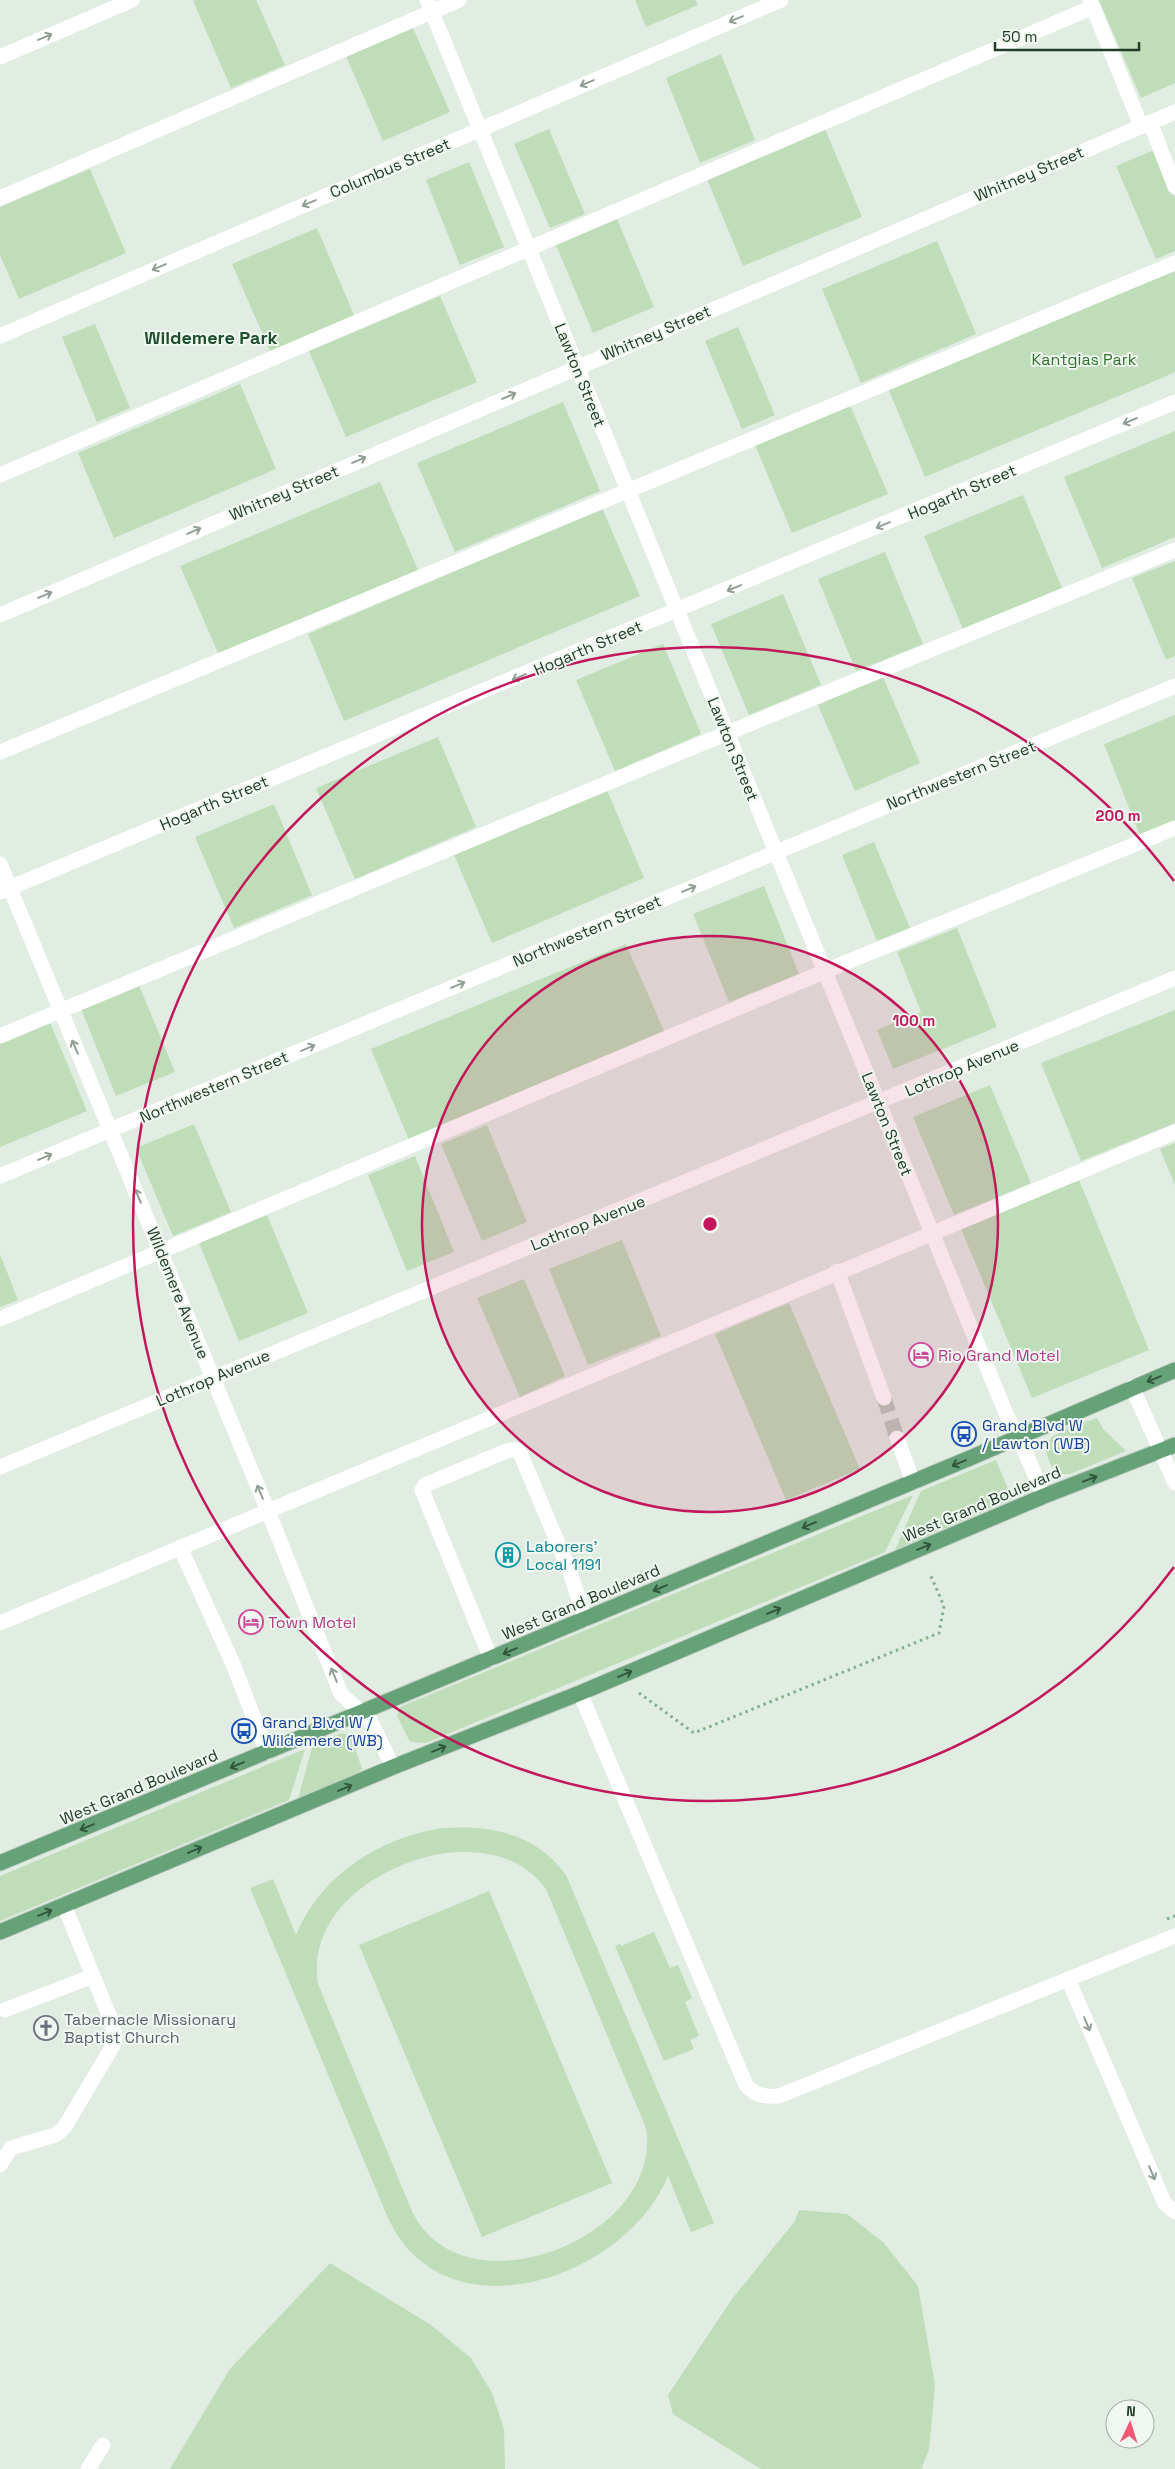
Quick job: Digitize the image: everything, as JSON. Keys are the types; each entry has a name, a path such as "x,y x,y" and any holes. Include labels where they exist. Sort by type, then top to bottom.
{"main road":[{"name":"West Grand Boulevard","path":"0,1863 1019,1438 1132,1387 1175,1370"},
{"name":"West Grand Boulevard","path":"0,1932 393,1767 580,1693 1044,1496 1175,1445"}],"street":[{"path":"0,57 132,0"},
{"path":"0,198 429,6 459,0"},
{"name":"Columbus Street","path":"0,336 781,0"},
{"path":"0,475 529,250 1092,4 1175,187"},
{"name":"Lawton Street","path":"429,6 774,852 1007,1416 1019,1438 1044,1496"},
{"name":"Whitney Street","path":"0,615 1175,112"},
{"path":"0,752 1175,263"},
{"name":"Hogarth Street","path":"5,890 1175,402"},
{"path":"0,1036 1175,550"},
{"name":"Northwestern Street","path":"0,1176 1175,686"},
{"path":"0,1319 824,972 1175,828"},
{"name":"Wildemere Avenue","path":"0,864 5,890 60,1010 268,1511 341,1694 370,1720 393,1767"},
{"name":"Lothrop Avenue","path":"0,1467 1175,978"},
{"path":"0,1623 837,1271 1175,1132"},
{"path":"837,1271 884,1398"},
{"path":"1132,1387 1175,1484"},
{"path":"898,1438 913,1482"},
{"path":"491,1659 422,1490 425,1485 500,1453 517,1450 520,1455 570,1572 585,1620"},
{"path":"180,1548 232,1664 267,1752"},
{"path":"580,1693 746,2085 754,2094 765,2097 779,2096 1175,1936"},
{"path":"0,2165 10,2148 54,2135 64,2128 111,2053 115,2034 64,1905"},
{"path":"5,2010 93,1976"},
{"path":"1068,1979 1165,2204 1175,2212"},
{"path":"88,2469 103,2445"}],"path":[{"path":"639,1693 694,1733 939,1633 944,1606 930,1574"}],"green space":[{"path":"256,0 285,65 231,88 193,1"},
{"path":"635,0 695,0 698,5 646,27"},
{"path":"1099,0 1175,0 1175,83 1141,98"},
{"path":"413,28 450,112 383,141 346,56"},
{"path":"721,54 755,140 700,163 666,78"},
{"path":"549,129 585,214 550,228 514,144"},
{"path":"825,129 862,217 743,266 707,179"},
{"path":"1154,150 1175,198 1175,251 1156,259 1116,166"},
{"path":"469,162 504,247 460,265 426,180"},
{"path":"90,169 126,253 19,299 0,255 0,207"},
{"path":"617,219 654,307 593,333 556,245"},
{"path":"317,228 354,315 270,351 232,264"},
{"path":"937,241 976,334 861,383 822,289"},
{"name":"Kantgias Park","path":"1175,269 1175,372 1141,387 1139,383 1140,387 925,477 888,388"},
{"path":"440,296 477,382 346,437 309,351"},
{"path":"95,324 130,408 97,422 62,337"},
{"path":"738,327 775,415 742,429 705,341"},
{"path":"240,384 276,469 114,538 78,453"},
{"path":"563,402 600,491 455,552 417,463"},
{"path":"850,405 888,494 792,533 755,445"},
{"path":"1175,431 1175,537 1102,568 1064,477"},
{"path":"380,482 418,570 219,655 180,566"},
{"path":"1023,495 1062,588 963,629 924,536"},
{"path":"602,508 640,596 344,721 308,634"},
{"path":"885,552 923,644 856,671 818,579"},
{"path":"1175,561 1175,656 1166,660 1132,578"},
{"path":"783,594 821,685 749,715 711,624"},
{"path":"663,644 701,734 615,771 576,680"},
{"path":"883,677 920,763 855,791 818,705"},
{"path":"1175,715 1175,822 1140,836 1104,744"},
{"path":"438,737 476,827 355,879 316,788"},
{"path":"607,790 644,878 492,943 454,855"},
{"path":"274,804 312,895 234,928 195,837"},
{"path":"874,842 910,928 877,941 842,855"},
{"path":"764,886 799,974 729,1002 693,914"},
{"path":"957,928 997,1027 893,1069 877,1030 921,1012 897,952"},
{"path":"626,944 665,1033 409,1140 371,1049"},
{"path":"138,983 175,1072 116,1096 80,1006"},
{"path":"1175,1010 1175,1123 1081,1161 1041,1063"},
{"path":"49,1020 87,1111 0,1147 0,1041"},
{"path":"990,1085 1031,1183 954,1215 913,1117"},
{"path":"194,1124 231,1212 173,1236 136,1148"},
{"path":"487,1125 527,1222 482,1241 441,1144"},
{"path":"1175,1143 1175,1185 1160,1149"},
{"path":"415,1156 454,1252 407,1271 368,1175"},
{"path":"1079,1180 1149,1350 1032,1398 961,1229"},
{"path":"267,1215 308,1313 239,1341 199,1243"},
{"path":"622,1240 661,1336 588,1365 549,1269"},
{"path":"0,1254 18,1300 0,1307"},
{"path":"524,1279 565,1376 520,1397 477,1298"},
{"path":"789,1303 860,1469 786,1500 715,1334"},
{"path":"1097,1418 1104,1430 1126,1451 1070,1474 1060,1474 1053,1468 1047,1455 1046,1447 1049,1440 1063,1430"},
{"path":"996,1460 1012,1499 895,1550 921,1491"},
{"path":"913,1495 885,1552 426,1743 410,1742 397,1716 400,1707"},
{"path":"342,1733 351,1736 362,1769 298,1799 313,1744"},
{"path":"305,1749 289,1800 0,1921 0,1876"},
{"path":"460,1827 495,1830 527,1841 554,1861 566,1875 714,2223 691,2232 668,2176 646,2213 614,2244 575,2267 533,2282 490,2286 449,2278 414,2255 388,2218 250,1888 273,1879 296,1935 320,1894 337,1877 375,1850 396,1840 442,1828","holes":["470,1852 495,1855 517,1864 527,1870 546,1889 646,2128 643,2168 624,2203 592,2231 553,2251 511,2260 470,2258 436,2241 411,2209 318,1984 318,1956 325,1932 339,1910 358,1891 380,1876 405,1864 431,1856"]},
{"path":"489,1891 612,2183 482,2237 359,1945"},
{"path":"654,1932 670,1968 678,1965 692,1998 685,2002 699,2036 690,2040 694,2049 664,2061 615,1946 620,1944 621,1946"},
{"path":"799,2210 847,2214 884,2243 918,2286 935,2385 929,2450 921,2469 761,2469 673,2414 668,2395 732,2299 795,2221"},
{"path":"330,2263 431,2325 471,2358 492,2393 504,2429 505,2469 170,2469 230,2369"}],"tunnel":[{"path":"884,1398 897,1438"}],"place":[{"name":"Rio Grand Motel","path":"921,1355"},
{"name":"Grand Blvd W / Lawton (WB)","path":"964,1434"},
{"name":"Laborers' Local 1191","path":"508,1555"},
{"name":"Town Motel","path":"251,1622"},
{"name":"Grand Blvd W / Wildemere (WB)","path":"244,1731"},
{"name":"Tabernacle Missionary Baptist Church","path":"46,2028"}],"district":[{"name":"Wildemere Park","path":"211,337"}]}
